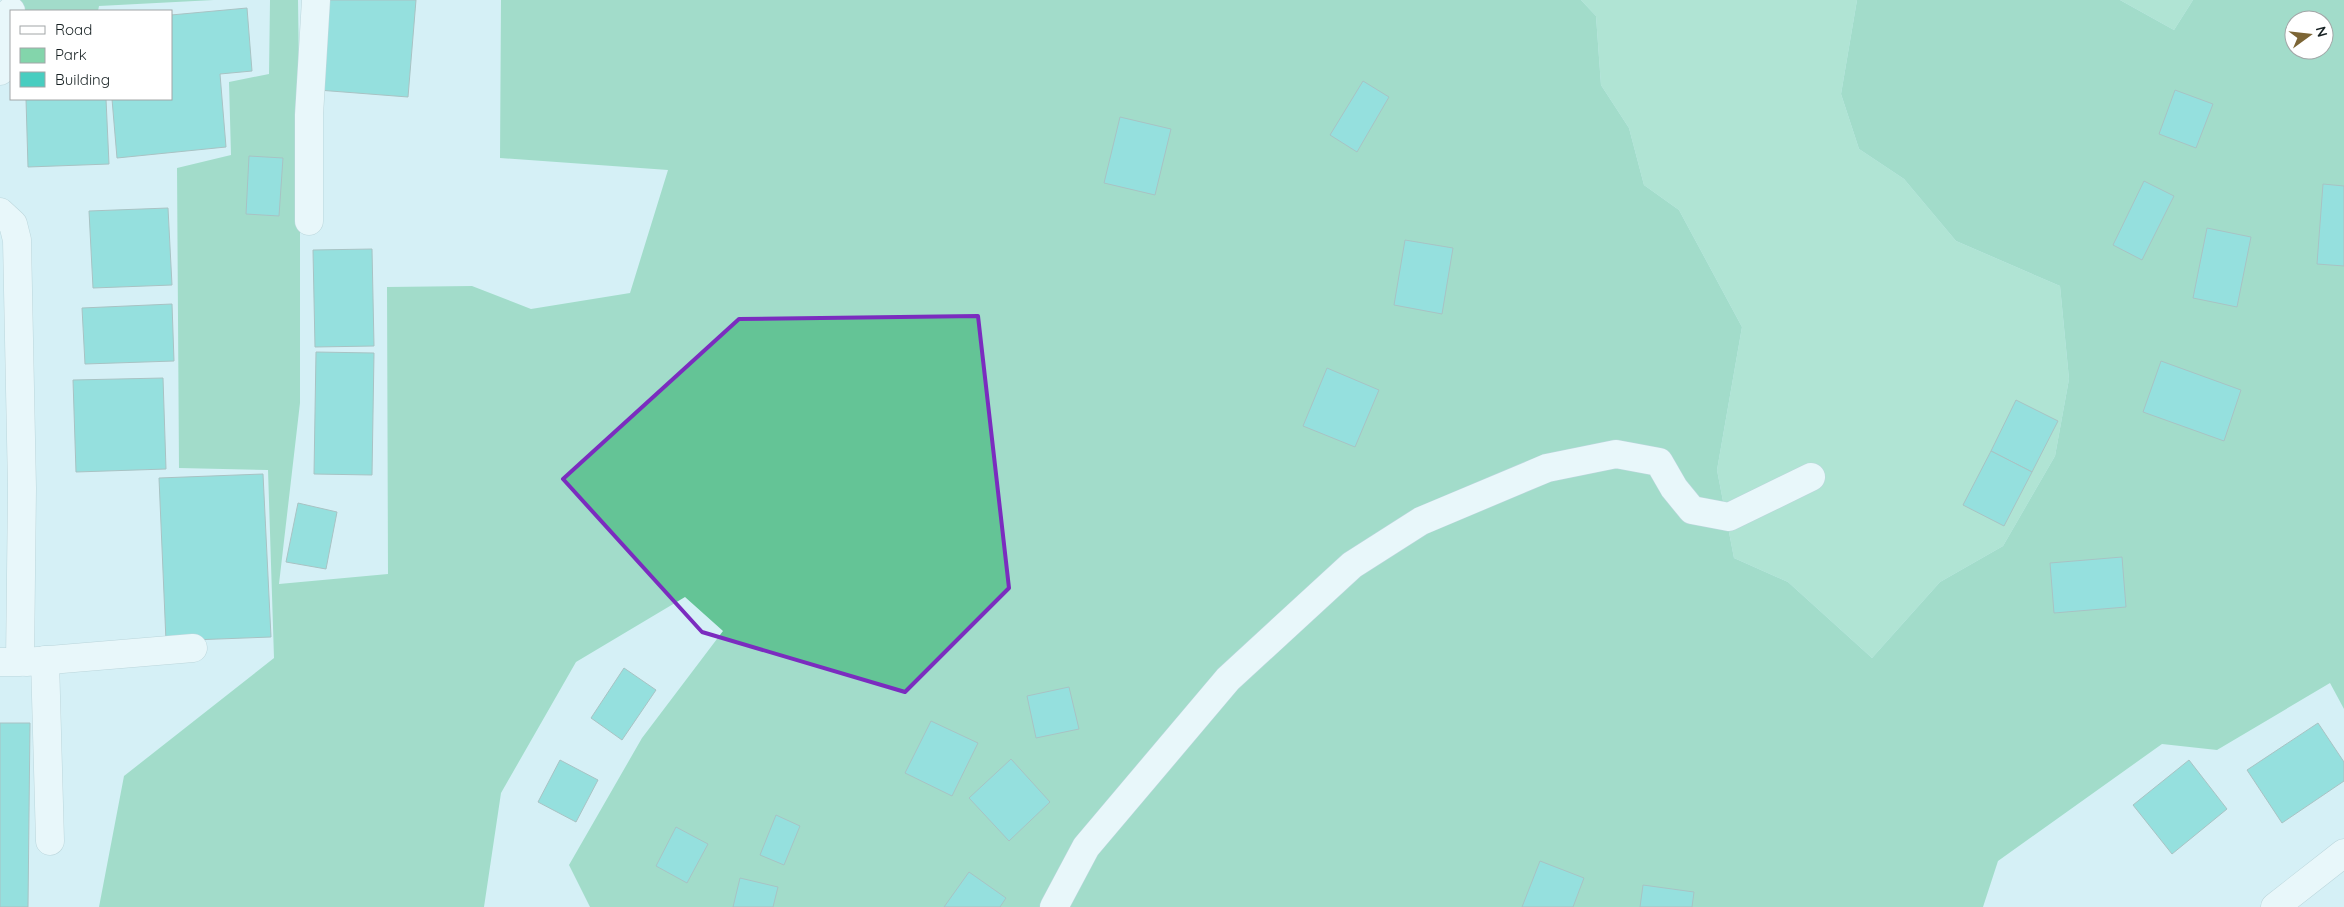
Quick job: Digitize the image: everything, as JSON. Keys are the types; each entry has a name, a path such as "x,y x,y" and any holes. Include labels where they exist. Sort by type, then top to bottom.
{"street":[{"path":"309,221 309,115 316,0"},
{"path":"0,71 10,16"},
{"path":"0,212 13,224 17,240 22,488 22,661 50,841"},
{"path":"1054,907 1086,847 1228,679 1352,565 1421,521 1547,468 1616,454 1659,462 1674,488 1692,510 1729,516 1811,477"},
{"path":"22,661 193,648"},
{"path":"2275,907 2344,853"}],"highlighted area":[{"path":"978,316 1009,588 905,692 702,632 563,479 739,319"}],"green space":[{"path":"10,0 214,0 99,6 98,10 10,10 10,80 0,81"},
{"path":"270,0 298,0 300,403 279,584 388,574 387,287 472,286 531,309 630,293 668,170 500,158 501,0 1581,0 1596,16 1601,85 1629,128 1644,185 1679,210 1742,327 1717,470 1734,558 1788,582 1872,658 1940,582 2003,546 2055,456 2069,379 2060,286 1956,241 1904,179 1859,149 1841,94 1857,0 2120,0 2174,30 2193,0 2344,0 2344,709 2330,683 2217,750 2162,744 1998,861 1983,907 590,907 569,865 642,738 723,631 685,597 576,662 501,793 484,907 99,907 124,776 274,658 268,470 179,468 177,168 231,155 229,82 269,74"},
{"path":"1581,0 1857,0 1841,94 1859,149 1904,179 1956,241 2060,286 2069,379 2055,456 2003,546 1940,582 1872,658 1788,582 1734,558 1717,470 1742,327 1679,210 1644,185 1629,128 1601,85 1596,16"},
{"path":"2120,0 2193,0 2174,30"}],"building":[{"path":"325,0 416,0 408,97 318,90"},
{"path":"247,8 252,71 220,74 226,147 117,158 112,100 172,100 172,15"},
{"path":"1363,81 1389,97 1357,152 1330,135"},
{"path":"2175,90 2213,104 2196,148 2159,134"},
{"path":"26,100 106,100 109,164 28,167"},
{"path":"1120,117 1171,129 1155,195 1104,183"},
{"path":"249,156 283,158 279,216 246,214"},
{"path":"2144,181 2174,196 2142,260 2113,245"},
{"path":"2323,184 2344,186 2344,266 2317,264"},
{"path":"168,208 172,285 93,288 89,211"},
{"path":"2207,228 2251,237 2237,307 2193,298"},
{"path":"1405,240 1453,248 1442,314 1394,305"},
{"path":"372,249 374,346 315,347 313,250"},
{"path":"172,304 174,361 85,364 82,308"},
{"path":"316,352 374,353 372,475 314,474"},
{"path":"2161,361 2241,390 2224,441 2143,412"},
{"path":"1327,368 1379,390 1355,447 1303,426"},
{"path":"163,378 166,469 76,472 73,380"},
{"path":"2016,400 2058,421 2032,472 1991,451"},
{"path":"1991,451 2032,472 2004,526 1963,505"},
{"path":"263,474 271,637 166,641 159,478"},
{"path":"298,503 337,512 326,569 286,562"},
{"path":"2122,557 2126,607 2054,613 2050,563"},
{"path":"624,668 656,690 622,740 591,718"},
{"path":"1069,687 1079,729 1036,738 1027,696"},
{"path":"931,721 978,743 952,796 905,773"},
{"path":"0,723 30,723 28,907 0,907"},
{"path":"2318,723 2344,762 2344,781 2282,823 2247,770"},
{"path":"1011,759 1050,802 1009,841 969,798"},
{"path":"560,760 598,780 576,822 538,802"},
{"path":"2189,760 2227,809 2172,854 2133,805"},
{"path":"776,815 800,826 784,865 760,855"},
{"path":"676,827 708,844 687,883 656,866"},
{"path":"1540,861 1584,878 1573,907 1522,907"},
{"path":"969,872 1006,898 1000,907 944,907"},
{"path":"740,878 778,887 773,907 733,907"},
{"path":"1643,885 1694,892 1692,907 1640,907"}]}
